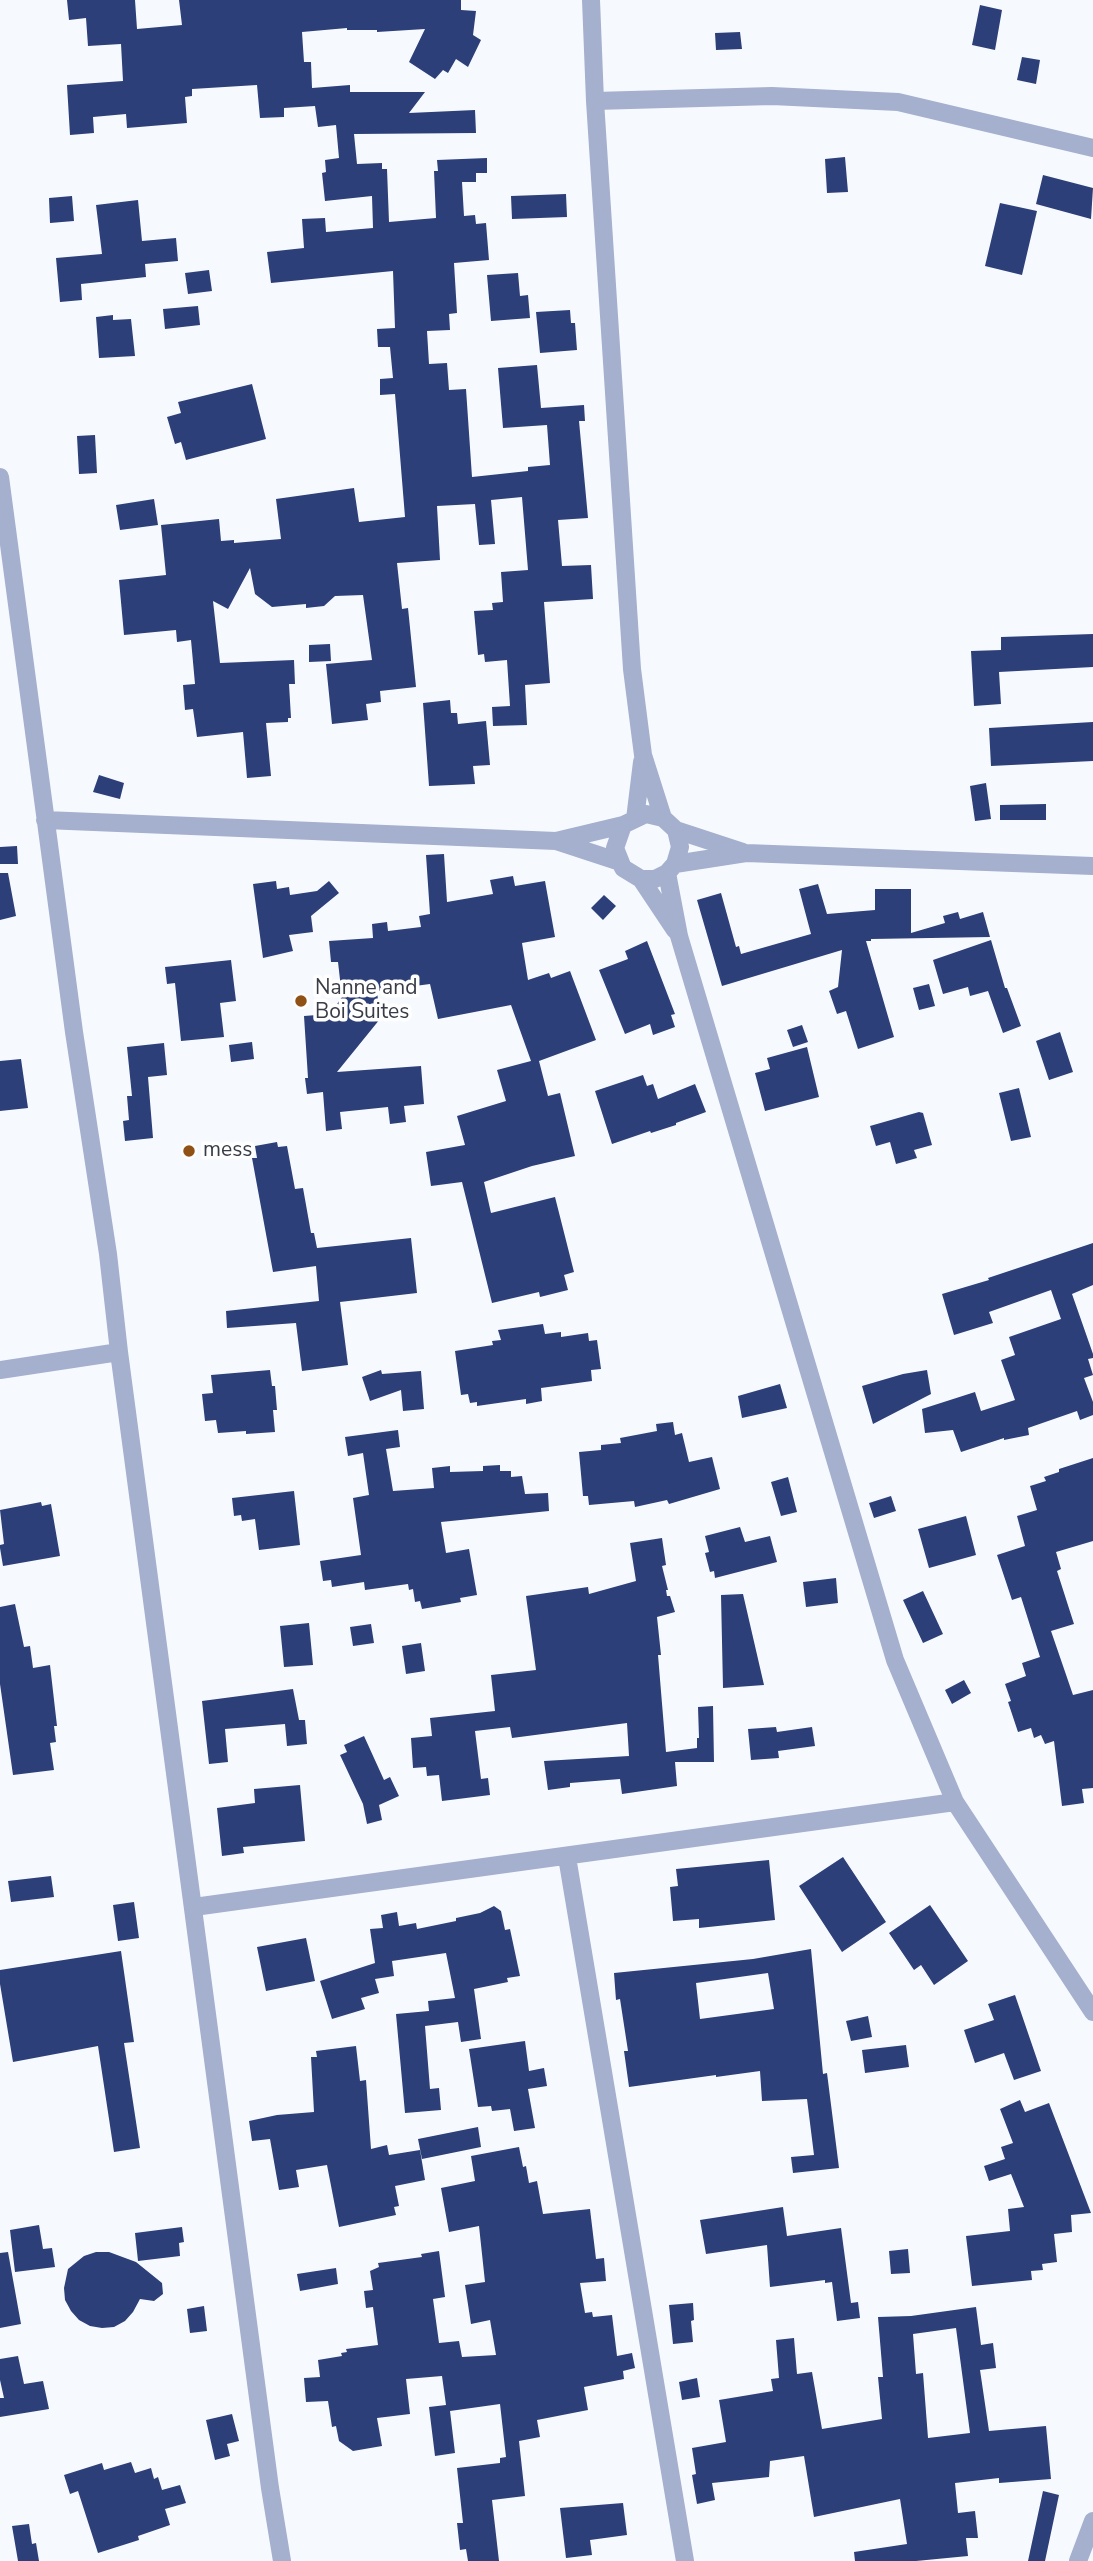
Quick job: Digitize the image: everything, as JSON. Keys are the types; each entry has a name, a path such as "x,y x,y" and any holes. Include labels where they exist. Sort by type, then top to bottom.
{"street":[{"path":"591,0 595,101 632,669 643,755 680,847 671,868 679,936 895,1660 955,1802 1093,2012"},
{"path":"595,101 772,96 898,102 1093,148"},
{"path":"0,477 74,1032 108,1254 270,2488 282,2561"},
{"path":"643,755 629,822 615,848 623,868 641,879 679,936"},
{"path":"556,841 629,822 646,814 746,853"},
{"path":"45,820 556,841 620,862"},
{"path":"641,879 655,879 671,868 746,853 1093,866"},
{"path":"0,1370 119,1352"},
{"path":"194,1908 955,1802"},
{"path":"567,1857 685,2561"},
{"path":"1078,2561 1093,2521"}],"building":[{"path":"67,0 135,0 137,29 182,25 179,0 461,0 461,10 476,11 473,35 481,40 468,67 456,59 448,73 443,70 435,79 409,62 425,29 377,32 347,28 302,32 304,62 311,62 312,88 350,85 350,92 425,92 409,113 475,110 476,133 354,134 357,164 382,163 382,169 387,169 389,222 436,218 434,171 438,171 437,160 487,158 487,173 476,173 476,182 462,182 464,216 475,215 476,224 486,223 489,260 454,263 457,313 449,314 450,330 427,331 429,364 447,363 449,390 466,389 472,477 528,471 528,467 550,465 547,425 503,428 498,368 537,365 541,408 584,405 585,421 579,421 588,518 558,520 562,566 591,565 593,599 544,602 550,683 525,685 527,725 493,726 492,707 510,706 507,660 485,662 484,654 478,655 474,611 493,610 492,603 503,602 501,572 528,570 522,497 491,500 495,544 479,545 475,504 437,506 440,560 397,563 402,609 408,608 416,687 380,691 381,702 366,704 368,720 332,724 326,664 372,660 363,595 335,596 324,606 306,608 306,604 272,607 255,594 250,568 228,609 213,601 220,663 294,660 295,684 289,684 291,718 288,718 288,722 266,723 271,776 247,778 243,732 197,737 193,709 185,710 183,685 195,684 191,640 177,642 176,630 124,635 119,580 166,575 161,525 219,519 221,541 234,540 234,543 281,539 276,499 354,488 359,522 405,517 395,394 380,395 380,379 393,378 390,347 378,347 377,329 395,328 393,271 271,283 267,252 304,248 302,219 325,218 326,232 373,228 372,196 325,201 322,173 326,172 325,160 339,158 336,125 318,127 315,106 284,108 284,117 260,118 257,85 192,89 192,96 185,97 187,123 127,128 126,114 93,117 94,133 70,135 67,85 123,81 121,44 88,46 86,18 69,20"},
{"path":"980,5 1002,10 995,50 972,45"},
{"path":"740,32 742,49 716,50 715,33"},
{"path":"1022,57 1040,60 1036,84 1017,80"},
{"path":"845,157 848,192 827,193 825,159"},
{"path":"1043,175 1093,188 1091,219 1036,204"},
{"path":"566,194 567,217 512,219 511,196"},
{"path":"72,196 74,221 50,223 49,198"},
{"path":"138,200 142,241 176,238 178,261 145,264 146,277 81,284 82,300 60,302 56,258 102,254 96,205"},
{"path":"1000,203 1037,211 1022,275 985,266"},
{"path":"209,270 212,291 188,294 185,273"},
{"path":"518,273 520,296 528,295 530,318 491,321 487,275"},
{"path":"198,306 200,325 165,329 163,309"},
{"path":"570,310 571,323 575,323 577,350 540,353 536,312"},
{"path":"113,315 113,320 131,319 135,356 99,358 96,317"},
{"path":"252,384 266,439 186,460 181,442 175,444 167,417 181,413 178,402"},
{"path":"95,435 97,473 79,474 77,436"},
{"path":"154,499 158,525 120,530 116,505"},
{"path":"1093,634 1093,667 999,672 1001,704 974,706 971,651 1001,650 1001,637"},
{"path":"330,644 331,661 309,662 309,645"},
{"path":"450,700 451,713 457,713 458,724 486,721 490,765 473,766 475,784 429,786 423,703"},
{"path":"1093,722 1093,761 991,766 989,728"},
{"path":"99,775 124,783 120,799 93,792"},
{"path":"986,783 991,819 975,821 970,786"},
{"path":"1046,804 1046,820 1000,820 1000,805"},
{"path":"17,846 18,864 0,864 0,847"},
{"path":"444,854 447,902 493,894 490,880 513,876 515,886 545,881 555,937 522,943 528,980 549,973 551,978 570,971 596,1040 539,1061 548,1096 560,1093 575,1156 532,1166 484,1182 491,1213 555,1197 574,1272 564,1275 568,1290 540,1297 539,1292 492,1303 462,1182 431,1186 426,1152 465,1145 457,1116 506,1101 497,1070 531,1061 511,1005 438,1019 430,984 377,991 380,1019 337,1072 421,1066 424,1104 404,1106 406,1122 390,1124 388,1107 340,1112 342,1129 326,1131 323,1092 307,1094 304,1016 330,1014 342,997 338,962 331,962 329,941 373,938 372,924 387,922 388,931 421,927 419,916 430,914 426,855"},
{"path":"0,873 8,873 16,916 0,920"},
{"path":"276,881 277,889 289,887 290,895 317,891 329,881 339,893 311,916 313,932 289,935 293,951 263,958 253,884"},
{"path":"818,884 827,914 875,910 875,889 911,889 911,933 945,923 943,916 958,912 960,919 983,912 990,937 866,941 894,1037 858,1049 846,1011 837,1014 829,991 838,987 842,950 722,986 697,900 721,893 736,947 739,946 741,954 811,934 799,889"},
{"path":"604,895 616,906 603,920 591,908"},
{"path":"991,940 1005,988 1021,1026 1003,1033 988,991 970,996 968,987 943,994 933,960"},
{"path":"647,941 675,1014 671,1015 675,1027 653,1035 650,1024 625,1034 599,970 628,959 625,951"},
{"path":"231,960 236,1001 220,1003 224,1037 181,1041 175,983 167,984 165,967"},
{"path":"929,984 935,1006 919,1010 913,988"},
{"path":"802,1025 808,1042 793,1047 787,1030"},
{"path":"1060,1032 1073,1072 1049,1080 1036,1041"},
{"path":"252,1042 254,1059 231,1062 229,1045"},
{"path":"164,1043 167,1075 148,1077 153,1138 125,1141 123,1121 129,1120 127,1096 132,1096 127,1047"},
{"path":"807,1047 819,1097 765,1111 755,1073 770,1069 767,1058"},
{"path":"21,1059 28,1108 0,1111 0,1061"},
{"path":"643,1075 647,1086 653,1084 658,1099 695,1084 706,1112 676,1125 612,1144 595,1091"},
{"path":"1019,1088 1031,1137 1011,1141 999,1093"},
{"path":"923,1113 932,1145 914,1150 917,1158 896,1164 890,1142 876,1146 870,1126"},
{"path":"277,1142 278,1147 287,1146 295,1189 303,1188 311,1233 314,1233 317,1248 411,1238 417,1293 340,1302 348,1365 302,1371 296,1323 227,1328 226,1311 319,1301 316,1266 273,1272 252,1158 257,1158 255,1146"},
{"path":"1093,1243 1093,1285 1072,1294 1093,1354 1093,1358 1088,1359 1093,1375 1084,1378 1093,1402 1093,1415 1080,1420 1077,1411 1028,1428 1029,1435 1004,1438 961,1452 953,1430 925,1433 922,1409 975,1392 981,1411 1015,1400 1001,1360 1015,1355 1009,1337 1061,1319 1051,1290 989,1312 993,1323 954,1335 942,1294"},
{"path":"543,1324 545,1334 561,1332 561,1337 588,1333 589,1341 597,1340 601,1369 591,1370 592,1381 541,1388 542,1401 526,1404 526,1399 477,1406 477,1402 470,1403 468,1394 461,1395 455,1351 493,1345 492,1341 501,1340 498,1330"},
{"path":"270,1370 272,1386 275,1386 277,1410 273,1410 275,1432 218,1433 216,1420 205,1421 202,1394 213,1393 211,1375"},
{"path":"381,1370 382,1374 421,1371 424,1409 403,1411 401,1390 370,1401 362,1377"},
{"path":"927,1370 931,1394 873,1424 862,1386"},
{"path":"780,1384 787,1408 742,1418 738,1396"},
{"path":"673,1422 675,1435 682,1433 689,1462 712,1457 720,1489 669,1504 667,1500 635,1507 634,1501 589,1505 588,1496 583,1496 579,1452 601,1450 601,1445 621,1443 620,1438 657,1431 656,1424"},
{"path":"398,1430 400,1447 386,1449 393,1491 434,1488 432,1468 450,1466 450,1472 483,1471 483,1466 500,1465 500,1471 511,1471 511,1477 522,1476 525,1494 548,1493 549,1511 441,1522 446,1553 469,1549 477,1595 460,1598 461,1602 422,1609 420,1601 415,1602 413,1589 409,1590 408,1584 365,1590 364,1582 332,1587 331,1580 323,1581 320,1561 361,1555 353,1498 369,1495 363,1453 348,1456 345,1437"},
{"path":"1093,1458 1093,1541 1056,1552 1061,1569 1057,1571 1074,1624 1051,1631 1073,1695 1093,1690 1093,1788 1082,1789 1084,1803 1062,1806 1054,1741 1045,1744 1041,1735 1034,1738 1031,1728 1018,1732 1008,1702 1011,1701 1005,1684 1026,1676 1022,1663 1040,1657 1021,1597 1012,1600 997,1555 1025,1546 1017,1516 1037,1510 1030,1486 1046,1481 1044,1477 1059,1472 1059,1469"},
{"path":"788,1477 797,1512 781,1516 771,1482"},
{"path":"294,1491 300,1545 259,1550 255,1519 242,1521 241,1515 234,1516 232,1498"},
{"path":"891,1496 896,1511 874,1518 869,1503"},
{"path":"41,1502 42,1506 51,1504 60,1556 3,1566 0,1545 4,1544 0,1510"},
{"path":"966,1516 976,1555 929,1568 918,1529"},
{"path":"740,1527 745,1542 770,1536 777,1562 715,1578 714,1571 710,1572 705,1553 709,1552 705,1536"},
{"path":"662,1538 666,1565 662,1566 667,1596 670,1596 675,1612 657,1617 666,1752 697,1748 698,1707 713,1706 714,1762 675,1762 677,1786 622,1794 620,1779 570,1783 570,1787 548,1790 544,1761 629,1756 627,1723 512,1738 510,1727 475,1731 481,1779 488,1778 490,1795 442,1801 439,1775 427,1776 426,1767 413,1768 411,1738 432,1736 430,1718 495,1711 491,1675 536,1670 526,1596 588,1587 589,1594 636,1581 630,1543"},
{"path":"836,1578 838,1603 806,1607 803,1582"},
{"path":"923,1591 943,1634 923,1643 903,1600"},
{"path":"743,1594 764,1685 723,1688 721,1595"},
{"path":"15,1604 24,1647 30,1646 33,1668 50,1665 57,1726 54,1726 56,1742 50,1743 54,1770 13,1775 0,1684 0,1607"},
{"path":"309,1623 313,1665 284,1667 280,1626"},
{"path":"371,1624 374,1643 353,1646 350,1627"},
{"path":"421,1643 425,1671 406,1674 402,1646"},
{"path":"964,1680 971,1693 952,1704 945,1690"},
{"path":"293,1689 299,1720 305,1720 307,1744 287,1746 285,1724 225,1729 228,1762 209,1764 202,1701"},
{"path":"776,1727 777,1732 812,1727 815,1746 778,1751 779,1758 751,1760 748,1729"},
{"path":"364,1736 384,1780 390,1777 399,1796 379,1805 382,1820 367,1824 363,1804 340,1755 347,1752 344,1745"},
{"path":"300,1785 305,1841 243,1847 244,1853 222,1856 217,1808 255,1803 254,1789"},
{"path":"843,1857 886,1922 842,1952 799,1886"},
{"path":"769,1860 775,1920 699,1928 699,1919 673,1921 670,1887 678,1886 676,1869"},
{"path":"51,1876 54,1897 11,1902 8,1881"},
{"path":"134,1902 139,1938 118,1941 113,1905"},
{"path":"930,1905 968,1961 934,1985 921,1965 914,1970 889,1933"},
{"path":"494,1906 501,1911 505,1930 510,1929 520,1976 507,1978 508,1982 474,1989 481,2039 461,2042 458,2022 425,2026 430,2089 439,2088 441,2110 405,2113 396,2014 429,2011 428,2001 455,1998 446,1953 392,1961 394,1976 375,1979 379,1993 361,1998 365,2009 332,2019 320,1981 375,1963 370,1929 383,1928 381,1915 397,1912 399,1926 416,1923 417,1929 456,1921 456,1918 480,1913"},
{"path":"306,1938 315,1981 266,1991 257,1947"},
{"path":"811,1949 823,2074 827,2073 839,2168 793,2173 791,2157 814,2155 807,2099 762,2101 760,2071 629,2087 624,2051 628,2051 620,1999 616,2000 614,1973 753,1959","holes":["768,1973 774,2009 700,2019 696,1983"]},
{"path":"121,1951 134,2042 124,2043 140,2148 114,2152 98,2046 13,2062 0,1970"},
{"path":"1015,1995 1041,2071 1014,2080 1004,2053 975,2063 964,2030 994,2020 988,2004"},
{"path":"868,2016 872,2037 851,2041 846,2021"},
{"path":"525,2041 529,2071 544,2068 547,2086 528,2089 535,2128 514,2131 510,2109 492,2111 491,2106 478,2107 469,2049"},
{"path":"906,2045 909,2067 865,2073 862,2050"},
{"path":"356,2046 360,2081 366,2080 371,2149 387,2145 389,2155 420,2150 425,2180 395,2186 399,2206 394,2207 396,2215 339,2227 327,2165 296,2170 299,2187 279,2190 270,2139 252,2141 249,2121 277,2115 314,2112 311,2057 317,2057 316,2051"},
{"path":"1020,2100 1025,2112 1049,2103 1091,2213 1071,2215 1072,2232 1054,2234 1057,2262 1042,2264 1043,2270 1031,2271 1032,2280 972,2286 966,2236 1010,2231 1008,2209 1024,2207 1011,2174 989,2181 984,2166 1005,2159 1001,2147 1013,2143 1000,2109"},
{"path":"478,2127 481,2147 422,2159 418,2139"},
{"path":"519,2147 529,2183 537,2181 543,2214 590,2209 596,2259 604,2258 606,2281 580,2283 585,2313 592,2312 593,2317 612,2315 617,2356 632,2353 635,2368 623,2371 624,2379 584,2387 588,2410 537,2420 540,2437 519,2441 525,2496 492,2500 499,2561 468,2561 466,2549 460,2550 457,2523 463,2523 457,2468 500,2463 500,2458 506,2457 500,2404 450,2411 455,2453 435,2456 429,2407 446,2405 442,2376 406,2379 410,2414 377,2418 382,2446 353,2451 339,2441 336,2426 332,2427 328,2401 306,2402 304,2378 320,2377 318,2360 342,2356 341,2353 347,2352 346,2349 378,2345 373,2307 366,2308 364,2291 373,2290 370,2271 379,2267 378,2263 422,2257 421,2254 439,2251 445,2297 433,2299 439,2343 459,2341 462,2357 496,2355 490,2320 471,2324 465,2285 485,2282 479,2226 449,2232 441,2188 475,2181 471,2156"},
{"path":"783,2207 787,2236 841,2228 851,2303 858,2302 860,2318 837,2321 832,2282 825,2283 825,2280 770,2287 767,2245 706,2254 700,2220"},
{"path":"39,2225 43,2249 52,2248 55,2267 15,2272 10,2230"},
{"path":"182,2227 184,2242 179,2243 180,2256 138,2261 135,2233"},
{"path":"908,2249 910,2273 891,2274 889,2251"},
{"path":"8,2252 21,2324 0,2328 0,2253"},
{"path":"109,2252 136,2262 162,2283 163,2294 154,2301 140,2299 125,2321 114,2327 90,2326 79,2320 65,2300 64,2288 68,2269 84,2256"},
{"path":"336,2268 338,2284 300,2291 297,2274"},
{"path":"693,2303 693,2342 673,2344 669,2305"},
{"path":"204,2306 207,2331 190,2333 187,2309"},
{"path":"976,2307 981,2345 993,2343 996,2368 980,2370 989,2431 1046,2426 1051,2479 999,2483 999,2478 955,2483 958,2513 975,2511 978,2538 966,2538 968,2556 916,2561 855,2561 854,2552 907,2544 900,2499 814,2517 804,2456 770,2461 769,2477 712,2483 715,2500 697,2504 692,2475 696,2474 692,2448 726,2442 719,2400 773,2391 771,2379 779,2378 776,2340 794,2338 797,2374 812,2372 822,2429 882,2419 878,2377 883,2377 878,2317 911,2316","holes":["956,2328 970,2433 928,2438 923,2373 916,2374 913,2334"]},
{"path":"18,2356 24,2384 43,2381 49,2409 0,2417 0,2398 4,2398 0,2380 0,2359"},
{"path":"697,2378 700,2397 682,2400 679,2382"},
{"path":"232,2414 239,2441 227,2444 230,2456 215,2460 206,2420"},
{"path":"131,2462 135,2473 151,2468 154,2479 158,2477 162,2490 180,2485 186,2503 165,2509 170,2525 138,2536 139,2540 98,2553 78,2491 70,2494 64,2475 102,2463 104,2470"},
{"path":"1043,2491 1059,2495 1045,2561 1028,2561"},
{"path":"623,2503 627,2535 590,2540 592,2555 566,2558 560,2508"},
{"path":"29,2524 32,2544 36,2543 39,2561 18,2561 12,2526"}],"place":[{"name":"Nanne and Boi Suites","path":"301,1001"},
{"name":"mess","path":"189,1151"}]}
